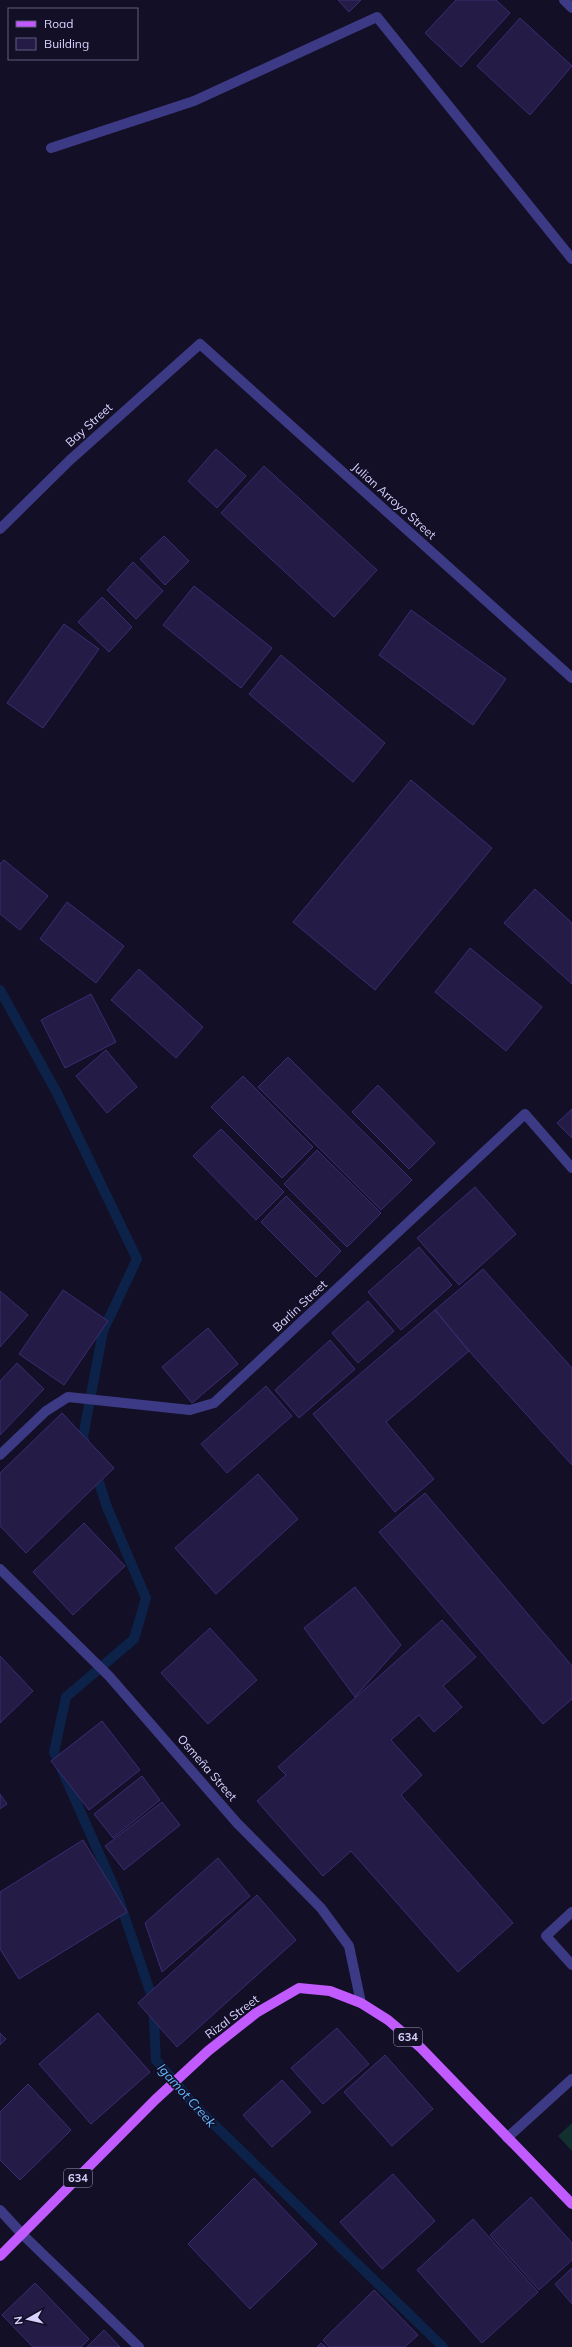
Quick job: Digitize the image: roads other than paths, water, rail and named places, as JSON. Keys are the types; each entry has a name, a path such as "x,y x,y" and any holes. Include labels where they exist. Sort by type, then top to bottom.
{"main road":[{"name":"Rizal Street","path":"0,2256 156,2100 208,2051 256,2013 299,1988 330,1991 361,2003 388,2020 421,2048 572,2204"}],"street":[{"path":"564,0 572,8"},
{"path":"51,148 194,101 376,17 572,259"},
{"name":"Bay Street","path":"0,529 70,460 200,344"},
{"name":"Julian Arroyo Street","path":"200,344 572,678"},
{"name":"Barlin Street","path":"0,1455 46,1411 68,1397 190,1410 214,1403 525,1114 572,1168"},
{"name":"Osmeña Street","path":"0,1569 109,1676 237,1823 321,1908 349,1946 361,2003"},
{"path":"572,1912 546,1936 572,1965"},
{"path":"507,2138 572,2079"},
{"path":"0,2210 22,2234 139,2347"}],"waterway":[{"path":"0,990 57,1093 137,1259 103,1331 83,1437 87,1448"},
{"name":"Igamot Creek","path":"95,1470 107,1507 146,1598 134,1639 66,1697 54,1752 117,1894 153,2000 156,2060 196,2107 443,2347"}]}
